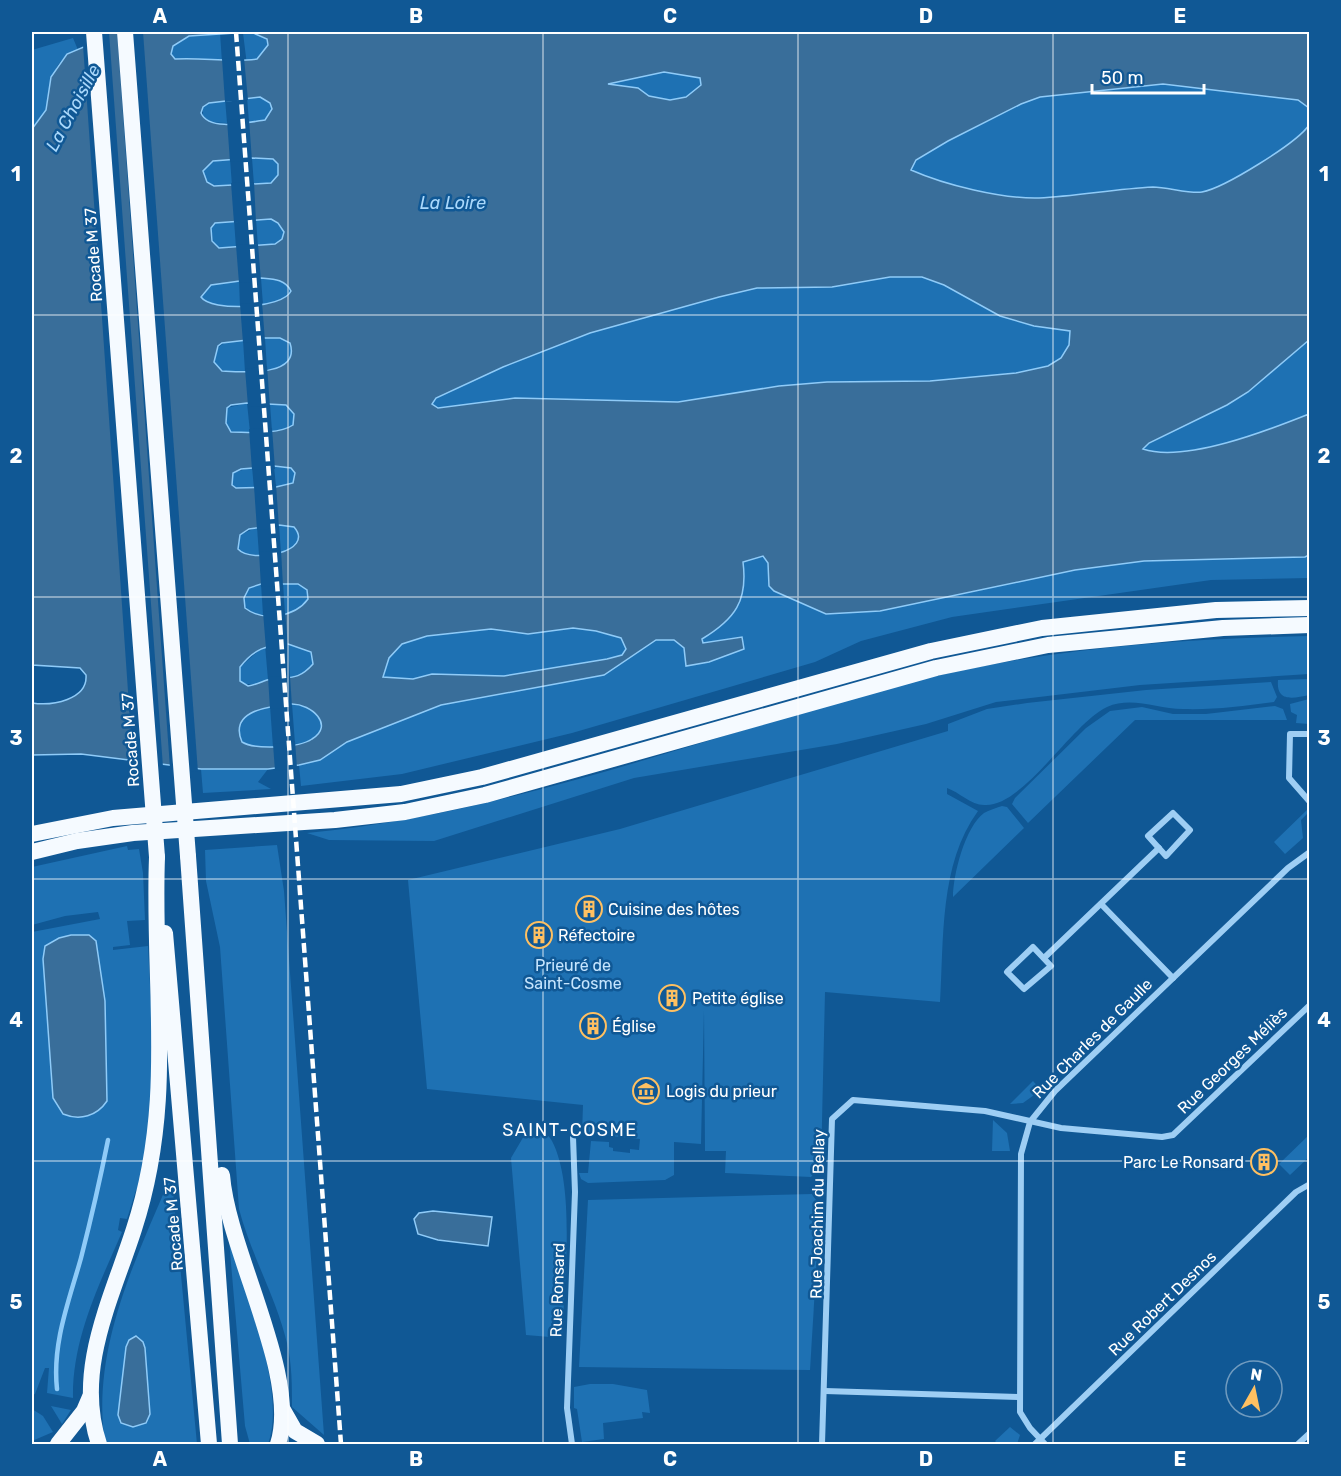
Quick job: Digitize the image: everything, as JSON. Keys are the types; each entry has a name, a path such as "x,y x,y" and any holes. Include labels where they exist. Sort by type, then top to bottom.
{"highway":[{"name":"Rocade M 37","path":"94,32 157,857 209,1444"},
{"path":"125,32 230,1444"},
{"path":"32,834 113,818 402,794 482,777 931,651 1042,628 1216,610 1310,608"},
{"path":"32,852 77,841 133,833 405,812 485,795 936,668 1048,645 1223,628 1310,625"},
{"path":"99,1444 91,1414 95,1346 108,1298 134,1229 148,1182 158,1119 161,1069 154,922 157,857"},
{"path":"207,1115 218,1130 228,1216 268,1341 282,1408 295,1431 317,1444"},
{"path":"58,1444 84,1411 91,1396"},
{"path":"278,1444 282,1408"}],"street":[{"path":"1310,734 1290,734 1290,782 1310,802"},
{"path":"1173,813 1190,831 1166,855 1159,848 1148,836 1173,813"},
{"path":"1044,958 1159,848"},
{"name":"Rue Charles de Gaulle","path":"1041,1443 1020,1412 1021,1154 1030,1122 1055,1091 1288,868 1310,852"},
{"path":"1101,904 1173,978"},
{"path":"1033,947 1044,958 1051,966 1024,989 1007,972 1033,947"},
{"name":"Rue Georges Méliès","path":"1173,1135 1310,1005"},
{"name":"Rue Joachim du Bellay","path":"822,1444 832,1119 853,1100 985,1111 1061,1128 1162,1137 1173,1135"},
{"name":"Rue Ronsard","path":"572,1441 567,1399 575,1192 573,1137"},
{"name":"Rue Robert Desnos","path":"1041,1443 1063,1416 1296,1192 1310,1184"},
{"path":"825,1391 1020,1397"},
{"path":"1298,1444 1310,1434"}],"green space":[{"name":"La Loire","path":"1309,32 1309,578 1211,580 952,617 861,641 815,662 572,733 402,774 301,786 299,765 306,763 305,743 295,744 292,704 301,704 299,676 290,679 288,643 296,645 294,612 285,614 283,583 291,583 288,550 281,553 279,525 286,526 283,486 276,487 274,466 281,466 278,430 272,431 270,404 276,405 273,369 267,369 265,338 271,338 268,304 263,305 261,278 266,278 263,246 258,247 256,219 261,219 258,184 254,185 252,158 256,158 253,121 249,122 247,97 251,97 243,33"},
{"path":"220,33 222,62 191,58 175,59 171,54 173,45 189,36"},
{"path":"73,38 78,50 60,62 53,76 45,113 32,129 32,50"},
{"path":"225,99 227,123 209,122 203,118 203,107"},
{"path":"230,159 232,186 210,183 203,171 208,165 218,160"},
{"path":"234,220 236,248 219,248 214,245 211,228 215,223"},
{"path":"239,280 240,307 214,305 204,301 201,297 211,285"},
{"path":"243,340 245,372 227,371 217,366 214,362 215,355 222,344"},
{"path":"247,403 250,432 231,432 226,423 227,408"},
{"path":"252,467 254,489 236,488 232,485 233,473"},
{"path":"257,527 259,555 241,553 237,543 240,535"},
{"path":"261,584 263,615 251,613 243,604 249,587"},
{"path":"1309,636 1309,674 1140,685 996,702 926,724 837,744 634,778 434,841 329,840 307,833 383,823 458,809 533,791 901,685 1002,663 1053,654 1155,643"},
{"path":"265,645 268,680 259,684 243,684 240,681 240,667"},
{"path":"1309,679 1309,695 1283,696 1278,687 1278,680"},
{"name":"Prieuré de Saint-Cosme","path":"1271,682 1277,697 1274,702 1206,709 1135,703 1107,707 1078,730 1031,780 999,802 979,804 947,788 947,794 978,811 965,832 950,878 943,928 940,1002 825,992 821,1165 811,1177 725,1173 726,1151 705,1151 704,1010 701,1144 674,1142 674,1175 665,1180 588,1183 581,1179 579,1173 588,1173 591,1141 609,1142 609,1147 613,1148 613,1151 630,1153 630,1149 639,1150 640,1139 582,1133 583,1105 427,1089 408,880 620,829 948,731 948,724 987,709 1146,690"},
{"path":"1309,699 1309,724 1296,723 1297,715 1291,712 1290,704"},
{"path":"270,706 273,747 248,746 242,742 240,735 242,723 251,713"},
{"path":"1275,706 1283,709 1287,720 1135,720 1028,823 1012,804 1015,798 1086,728 1110,711 1142,707 1173,714 1206,714"},
{"path":"201,769 268,769 258,782 271,789 203,793"},
{"path":"1002,806 1007,807 1024,828 953,897 961,852 971,829 984,813"},
{"path":"1308,809 1309,812 1301,820 1303,838 1285,854 1274,842"},
{"path":"277,845 284,891 324,1435 292,1407 291,1367 287,1343 277,1309 239,1209 220,947 206,881 205,850"},
{"path":"127,846 128,850 139,849 143,873 145,920 127,921 130,945 113,947 113,950 148,946 154,1061 148,1182 136,1190 127,1219 120,1218 118,1230 122,1232 96,1292 82,1334 74,1376 73,1398 47,1393 49,1368 45,1368 35,1394 32,1395 32,932 100,919 98,912 65,916 32,925 32,867"},
{"path":"1033,1081 1041,1090 1023,1103 1010,1104"},
{"path":"993,1120 1007,1133 1010,1151 992,1151"},
{"path":"531,1124 552,1141 564,1184 567,1237 562,1338 526,1335 511,1158"},
{"path":"1309,1135 1309,1157 1290,1175 1279,1164"},
{"path":"172,1180 197,1444 105,1444 102,1410 104,1376 118,1310 141,1245 168,1183"},
{"path":"812,1194 820,1206 810,1370 579,1367 588,1200"},
{"path":"229,1240 254,1314 268,1371 272,1398 272,1423 268,1444 250,1444 245,1426"},
{"path":"613,1384 647,1390 650,1413 642,1412 643,1418 603,1423 604,1439 582,1442 577,1409 574,1408 574,1387"},
{"path":"51,1406 71,1410 62,1424"},
{"path":"32,1409 43,1416 53,1432 32,1441"},
{"path":"1010,1427 1020,1435 1017,1444 998,1444 995,1441"}],"water":[{"name":"La Loire","path":"98,32 251,32 1309,32 1309,108 1298,100 1163,84 1040,97 1021,104 948,141 916,160 911,170 974,190 1024,198 1153,187 1202,192 1259,164 1302,133 1309,125 1309,340 1248,392 1227,405 1149,443 1143,449 1181,452 1227,443 1309,414 1309,555 1305,557 1144,561 1075,570 880,611 826,614 774,591 769,586 768,563 763,556 743,562 743,588 737,608 723,624 702,639 703,643 742,637 744,649 709,662 686,666 684,648 674,640 656,640 604,675 441,705 347,742 320,760 299,765 268,769 201,769 81,754 32,755 32,703 58,702 75,696 85,684 86,675 80,668 32,665 32,129 46,110 51,77 67,54 91,44","holes":["251,32 267,39 268,45 257,59 175,59 171,54 173,46 189,36","664,72 700,78 701,85 686,97 670,100 649,96 638,88 608,84","260,97 270,103 272,109 265,120 240,124 212,122 205,119 201,113 203,107 209,103","252,158 273,159 278,164 278,175 271,183 214,186 207,182 203,171 213,161","271,219 278,223 284,232 282,239 275,244 219,248 212,241 211,228 215,223","890,277 922,277 944,285 1000,316 1034,326 1070,331 1069,345 1061,358 1048,366 1016,373 930,381 827,382 779,386 678,402 515,398 438,408 432,404 436,398 503,367 590,333 757,288 832,287","261,278 282,282 291,291 275,302 262,305 232,306 207,302 201,297 211,285","265,338 280,338 290,343 291,354 287,362 268,370 222,371 214,362 218,346 222,343","247,403 286,405 294,414 293,425 272,432 231,432 226,423 227,408 231,405","274,466 291,468 295,473 293,483 276,487 236,488 232,485 233,473 241,469","279,525 294,527 298,536 296,543 279,553 255,555 238,549 240,535 249,529","261,584 298,584 307,590 308,599 302,605 278,616 261,615 245,608 244,598 249,588","573,628 621,638 626,649 622,655 607,659 504,676 432,674 413,679 383,677 389,658 402,644 427,636 491,629 528,634","288,644 311,652 313,664 297,676 267,680 248,686 240,681 240,667 250,656 267,647","299,705 313,711 318,716 321,728 312,739 288,746 266,747 242,742 239,731 241,723 246,716 263,708"]},
{"path":"89,935 96,941 105,1001 107,1101 93,1114 82,1117 63,1114 53,1098 43,959 45,946 59,938"},
{"path":"433,1211 492,1217 488,1246 438,1240 418,1234 414,1219 419,1213"},
{"path":"136,1336 143,1342 145,1348 150,1414 146,1423 133,1427 121,1423 118,1415 126,1347 129,1340"}],"pier":[{"path":"95,32 109,32 163,767 133,763 83,45 89,42"},
{"path":"117,32 143,32 198,772 170,768"},
{"path":"244,58 248,100 225,102 222,59"},
{"path":"249,119 252,161 230,162 227,120"},
{"path":"254,182 256,222 234,223 231,183"},
{"path":"258,244 261,281 239,283 236,245"},
{"path":"262,302 265,341 243,343 240,304"},
{"path":"267,366 270,407 248,406 245,369"},
{"path":"272,428 275,469 252,470 249,429"},
{"path":"276,484 279,528 257,530 254,486"},
{"path":"281,550 283,586 261,587 259,552"},
{"path":"285,611 288,647 266,649 263,612"},
{"path":"290,676 292,707 270,709 268,677"},
{"path":"295,741 297,768 275,771 273,744"}],"waterway":[{"path":"57,1389 59,1339 99,1185 108,1140"}],"railway":[{"path":"236,32 341,1444"}],"place":[{"name":"Cuisine des hôtes","path":"589,909"},
{"name":"Réfectoire","path":"539,935"},
{"name":"Petite église","path":"672,998"},
{"name":"Église","path":"593,1026"},
{"name":"Logis du prieur","path":"646,1091"},
{"name":"Parc Le Ronsard","path":"1264,1162"}],"district":[{"name":"SAINT-COSME","path":"570,1130"}],"water label":[{"name":"La Choisille","path":"73,108"}]}
